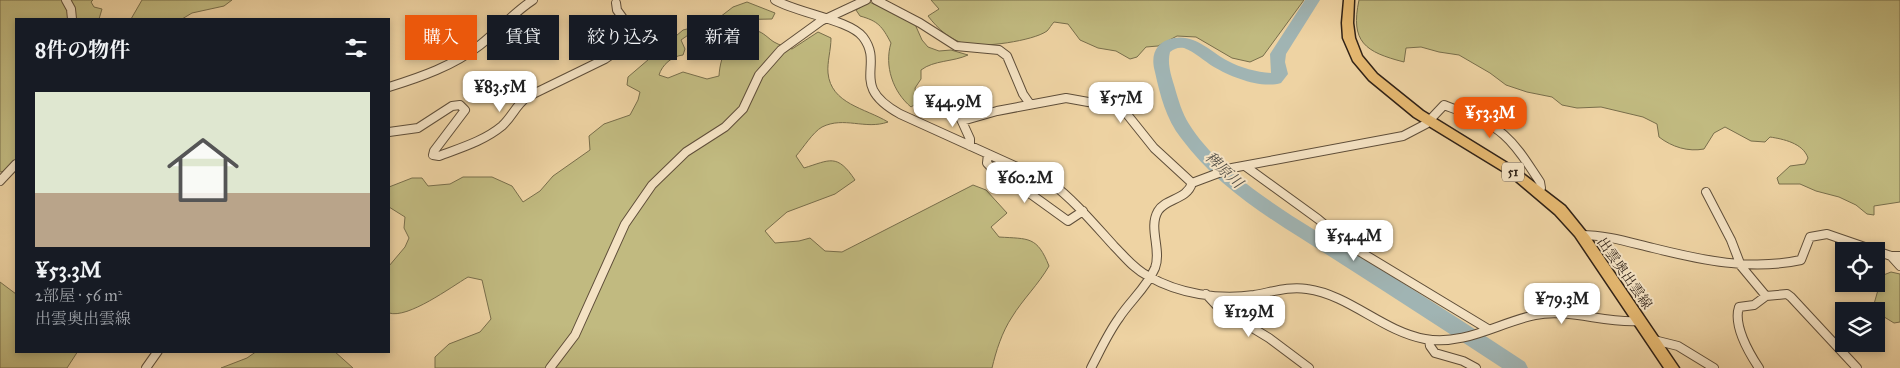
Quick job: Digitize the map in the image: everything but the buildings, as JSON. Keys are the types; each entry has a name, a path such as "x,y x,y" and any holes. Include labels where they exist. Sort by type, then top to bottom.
{"main road":[{"name":"出雲奥出雲線","path":"1349,0 1347,16 1349,39 1355,54 1365,70 1382,87 1539,191 1562,211 1581,235 1672,368"}],"street":[{"path":"66,0 71,9 72,18"},
{"path":"390,87 435,72 478,46 508,18 533,0"},
{"path":"390,132 418,128 452,106 460,105 465,110 434,151 433,155 439,156 479,140 504,123 513,114 517,105 527,97 605,60 634,39 636,35 617,10 618,2 608,0"},
{"path":"775,0 786,7 846,25 863,35 869,46 870,74 875,95 884,105 1050,182 1065,193 1083,211 1136,269 1152,280 1165,285 1206,294 1252,295 1289,288 1309,289 1327,293 1400,329 1429,340 1452,340 1535,315 1560,313 1612,323 1640,321"},
{"path":"550,368 558,364 579,332 625,224 639,203 660,178 686,152 716,133 744,108 754,84 767,64 787,45 823,18 866,0"},
{"path":"876,0 920,23 956,46 999,50 1007,56 1023,94 1030,104"},
{"path":"962,121 1030,104 1066,98 1116,108 1126,113 1154,148 1192,183"},
{"path":"1192,183 1232,168 1403,136 1418,131 1431,121 1444,105 1470,115 1503,134 1515,147 1540,182 1541,188 1539,191"},
{"path":"955,106 970,139 970,146"},
{"path":"988,154 987,163 1000,177 1032,195 1068,221 1083,211"},
{"path":"0,181 15,165"},
{"path":"1245,166 1366,256 1483,331"},
{"path":"1091,368 1120,317 1152,280 1158,257 1154,223 1159,210 1167,202 1188,192 1192,188 1192,183"},
{"path":"1706,192 1731,240 1741,266 1766,296"},
{"path":"1581,235 1612,236 1650,247 1741,266 1801,260 1810,237 1827,234 1891,256 1900,256"},
{"path":"1891,256 1900,266"},
{"path":"1206,294 1209,300 1221,309 1253,327 1309,368"},
{"path":"1759,368 1746,349 1737,312 1739,307 1754,305 1766,296 1787,294 1822,327 1827,336 1857,368"},
{"path":"1429,340 1434,353 1441,358 1457,360 1476,368"},
{"path":"1654,340 1664,340 1690,352 1714,368"},
{"path":"146,368 157,353"}],"shaded area":[{"path":"0,0 93,0 91,2 94,7 102,9 99,18 15,18 15,169 0,172"},
{"path":"142,0 232,0 224,6 192,13 184,18 132,18"},
{"path":"931,0 1304,0 1263,56 1250,62 1232,58 1196,37 1177,36 1158,46 1146,47 1137,57 1130,59 1116,51 1098,48 1080,40 1068,24 1054,22 1047,31 1040,35 1019,41 983,45 966,44 955,40 945,33 928,16 939,9"},
{"path":"1359,0 1900,0 1900,202 1874,206 1874,215 1867,214 1856,205 1839,197 1816,191 1800,184 1779,184 1777,178 1790,166 1805,164 1808,158 1797,145 1786,141 1770,137 1765,142 1751,141 1725,127 1714,133 1704,149 1686,149 1669,144 1659,137 1657,124 1643,117 1601,107 1577,108 1562,105 1552,97 1506,85 1490,73 1459,55 1421,47 1406,48 1404,62 1379,54 1370,49 1359,35 1357,14"},
{"path":"747,2 775,13 772,19 759,19 759,15 723,15 733,7"},
{"path":"869,2 900,14 914,22 922,40 928,47 939,51 951,50 968,55 932,64 921,70 921,79 915,88 917,103 911,107 899,94 892,78 889,61 891,43 888,37 879,25 860,16 856,10"},
{"path":"687,29 687,36 681,40 685,49 683,55 677,56 677,35"},
{"path":"759,32 776,43 792,49 818,32 831,38 828,73 830,83 835,92 850,104 888,122 871,125 838,123 819,129 796,156 804,168 827,161 838,162 849,171 855,180 835,194 787,212 765,231 775,243 810,238 825,251 842,252 973,185 986,190 1007,213 991,227 999,237 1031,241 1040,249 1049,266 1008,323 995,355 992,368 435,368 435,357 449,344 480,332 491,319 482,280 468,277 418,307 397,314 390,313 390,265 405,247 409,238 404,228 405,217 390,208 390,187 412,178 422,178 428,186 450,184 463,177 492,177 512,186 523,202 540,191 553,176 590,150 589,136 604,124 630,115 640,92 627,85 628,77 648,60 671,60 662,68 659,75 668,78 683,72 707,79 719,76 722,60 759,60"},
{"path":"1891,272 1900,274 1900,322 1894,323 1885,317 1885,302 1875,302 1877,292 1885,292 1885,274"},
{"path":"0,282 15,293 15,353 77,353 67,368 0,368"},
{"path":"254,353 336,353 353,368 221,368 247,358"}],"waterway":[{"name":"稗原川","path":"1313,0 1278,54 1277,62 1280,74 1275,79 1255,77 1234,70 1189,44 1174,43 1167,46 1161,56 1162,69 1172,106 1178,120 1201,152 1219,170 1261,203 1518,368"}]}
